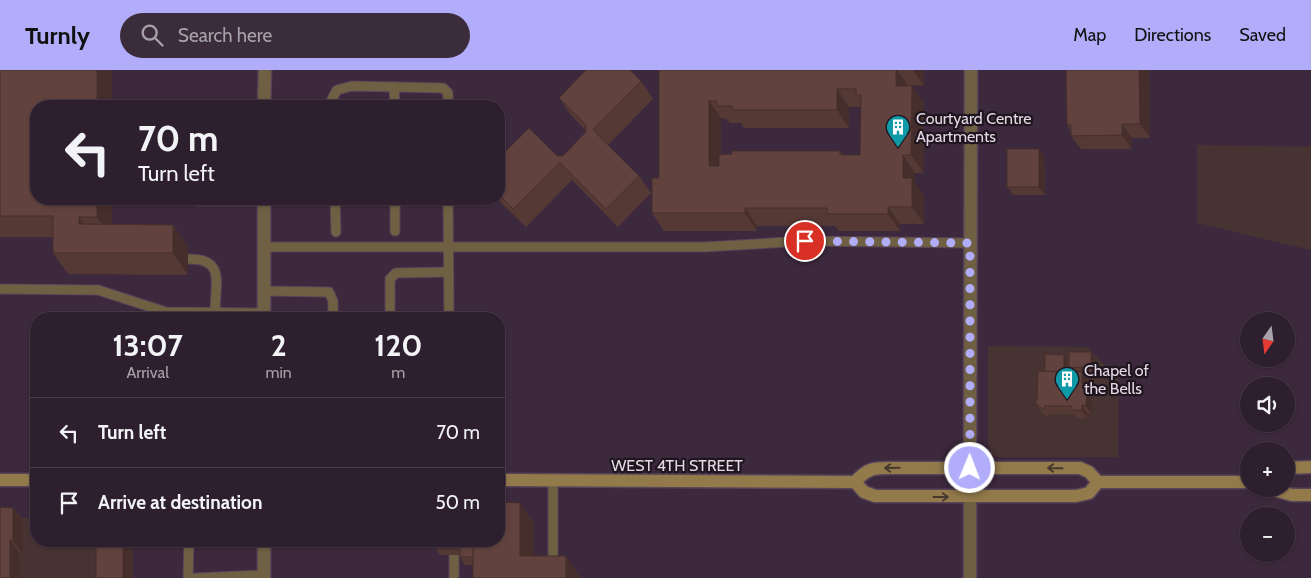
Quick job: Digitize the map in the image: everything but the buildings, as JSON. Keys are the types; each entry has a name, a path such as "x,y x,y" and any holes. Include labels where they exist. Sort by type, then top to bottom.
{"main road":[{"path":"1098,482 1089,492 1076,496 970,497 875,496 864,492 855,482 864,471 874,468 1080,468 1089,472 1098,482 1240,482"},
{"path":"1295,468 1311,468"},
{"path":"0,480 30,480"},
{"name":"WEST 4TH STREET","path":"505,480 855,482"},
{"path":"1295,495 1311,495"}],"street":[{"path":"264,100 265,70"},
{"path":"970,468 971,70"},
{"path":"264,205 264,312"},
{"path":"970,497 970,578"},
{"path":"264,547 264,576"}],"lane":[{"path":"332,100 337,90 352,86 443,88 448,94 448,100"},
{"path":"394,87 394,100"},
{"path":"335,205 336,232"},
{"path":"395,205 395,231"},
{"path":"448,205 449,312"},
{"path":"264,247 736,247 805,241 970,243"},
{"path":"188,258 202,258 210,262 215,270 215,312"},
{"path":"390,312 390,279 396,273 449,272"},
{"path":"0,289 98,290 166,312"},
{"path":"264,291 329,292 333,301 334,312"},
{"path":"553,480 553,576"},
{"path":"188,578 189,547"},
{"path":"454,555 454,578"},
{"path":"195,578 264,576"}],"shaded area":[{"path":"1197,145 1311,147 1311,250 1197,223"},
{"path":"988,346 1087,347 1119,380 1118,457 999,457 991,454 988,443"},
{"path":"0,517 30,518 30,547 133,547 133,578 0,578"}],"place":[{"name":"Courtyard Centre Apartments","path":"898,148"},
{"name":"Chapel of the Bells","path":"1067,400"}],"route":[{"path":"805,241 970,243 970,468"}]}
